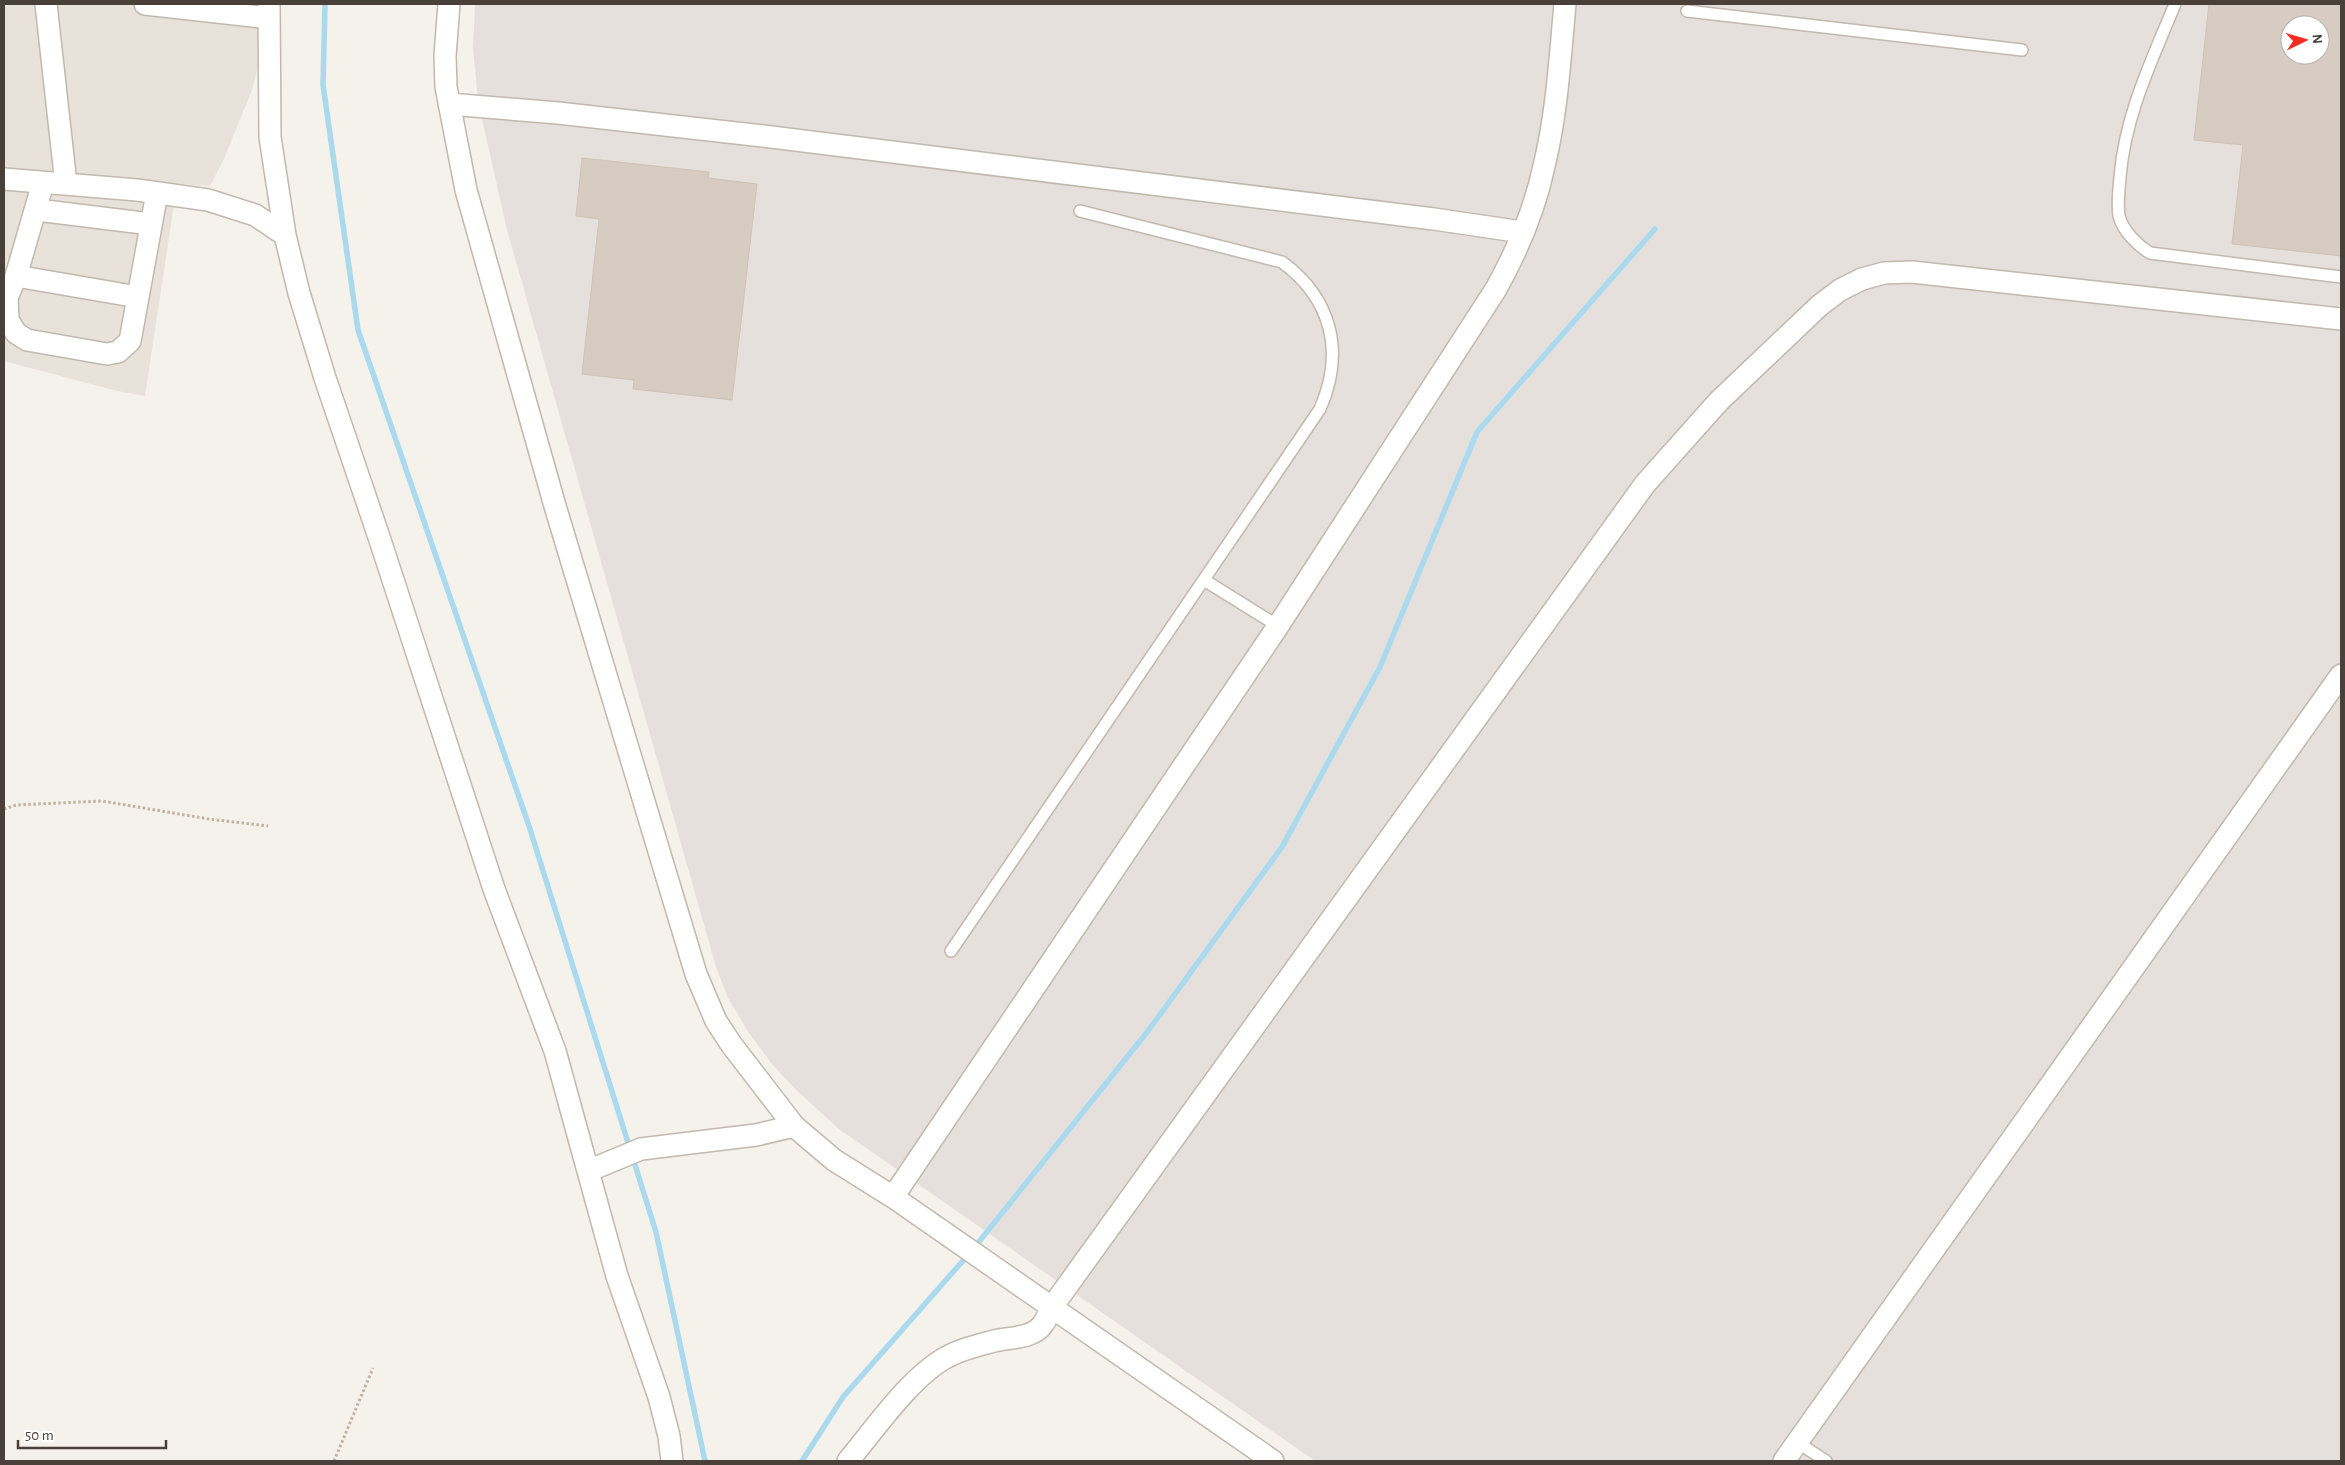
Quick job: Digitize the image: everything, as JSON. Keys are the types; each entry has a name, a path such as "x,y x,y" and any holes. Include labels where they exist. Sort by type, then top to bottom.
{"street":[{"path":"46,4 66,184"},
{"path":"144,4 269,11 270,137 285,235 299,293 325,378 494,889 555,1051 617,1276 660,1397 669,1436 672,1461"},
{"path":"449,4 445,56 449,104 466,190 555,506 696,974 716,1021 731,1044 794,1126 834,1160 892,1197 1272,1461"},
{"path":"892,1197 1278,626 1481,314 1510,263 1537,192 1549,142 1565,4"},
{"path":"449,104 558,113 763,136 1434,218 1522,232"},
{"path":"4,179 157,193 208,200 245,211 269,223 285,235"},
{"path":"43,183 37,210 7,298 6,312 8,320 16,333 27,340 107,354 118,352 130,341 157,193"},
{"path":"37,210 151,224"},
{"path":"848,1461 914,1384 934,1366 959,1352 1035,1331 1043,1325 1052,1307 1645,484 1719,400 1819,306 1840,290 1862,279 1884,273 1912,272 2341,319"},
{"path":"16,276 138,297"},
{"path":"1784,1461 2341,675"},
{"path":"588,1171 641,1149 756,1135 794,1126"}],"lane":[{"path":"2175,4 2139,89 2122,156 2118,198 2120,216 2125,228 2138,245 2150,253 2341,277"},
{"path":"1687,10 2022,50"},
{"path":"951,951 1320,409 1332,376 1332,340 1323,309 1306,282 1282,262 1080,211"},
{"path":"1204,580 1278,626"},
{"path":"1797,1442 1826,1461"}],"path":[{"path":"4,809 16,805 102,801 209,819 268,826"},
{"path":"334,1461 373,1368"}],"shaded area":[{"path":"4,4 266,4 260,59 252,90 223,161 210,186 177,184 145,396 117,391 4,361"},
{"path":"475,4 2341,4 2341,1461 1315,1461 839,1129 794,1088 772,1064 749,1033 728,998 716,967 507,230 478,101 473,48"}],"building":[{"path":"2209,4 2341,4 2341,256 2232,244 2243,145 2194,140"},
{"path":"582,158 709,172 708,178 757,184 732,400 633,389 634,380 582,374 599,219 576,216"}],"waterway":[{"path":"325,4 323,85 358,330 529,826 656,1232 705,1461"},
{"path":"974,1248 1148,1031 1282,847 1380,667 1477,432 1655,229"},
{"path":"802,1461 843,1397 968,1255"}]}
